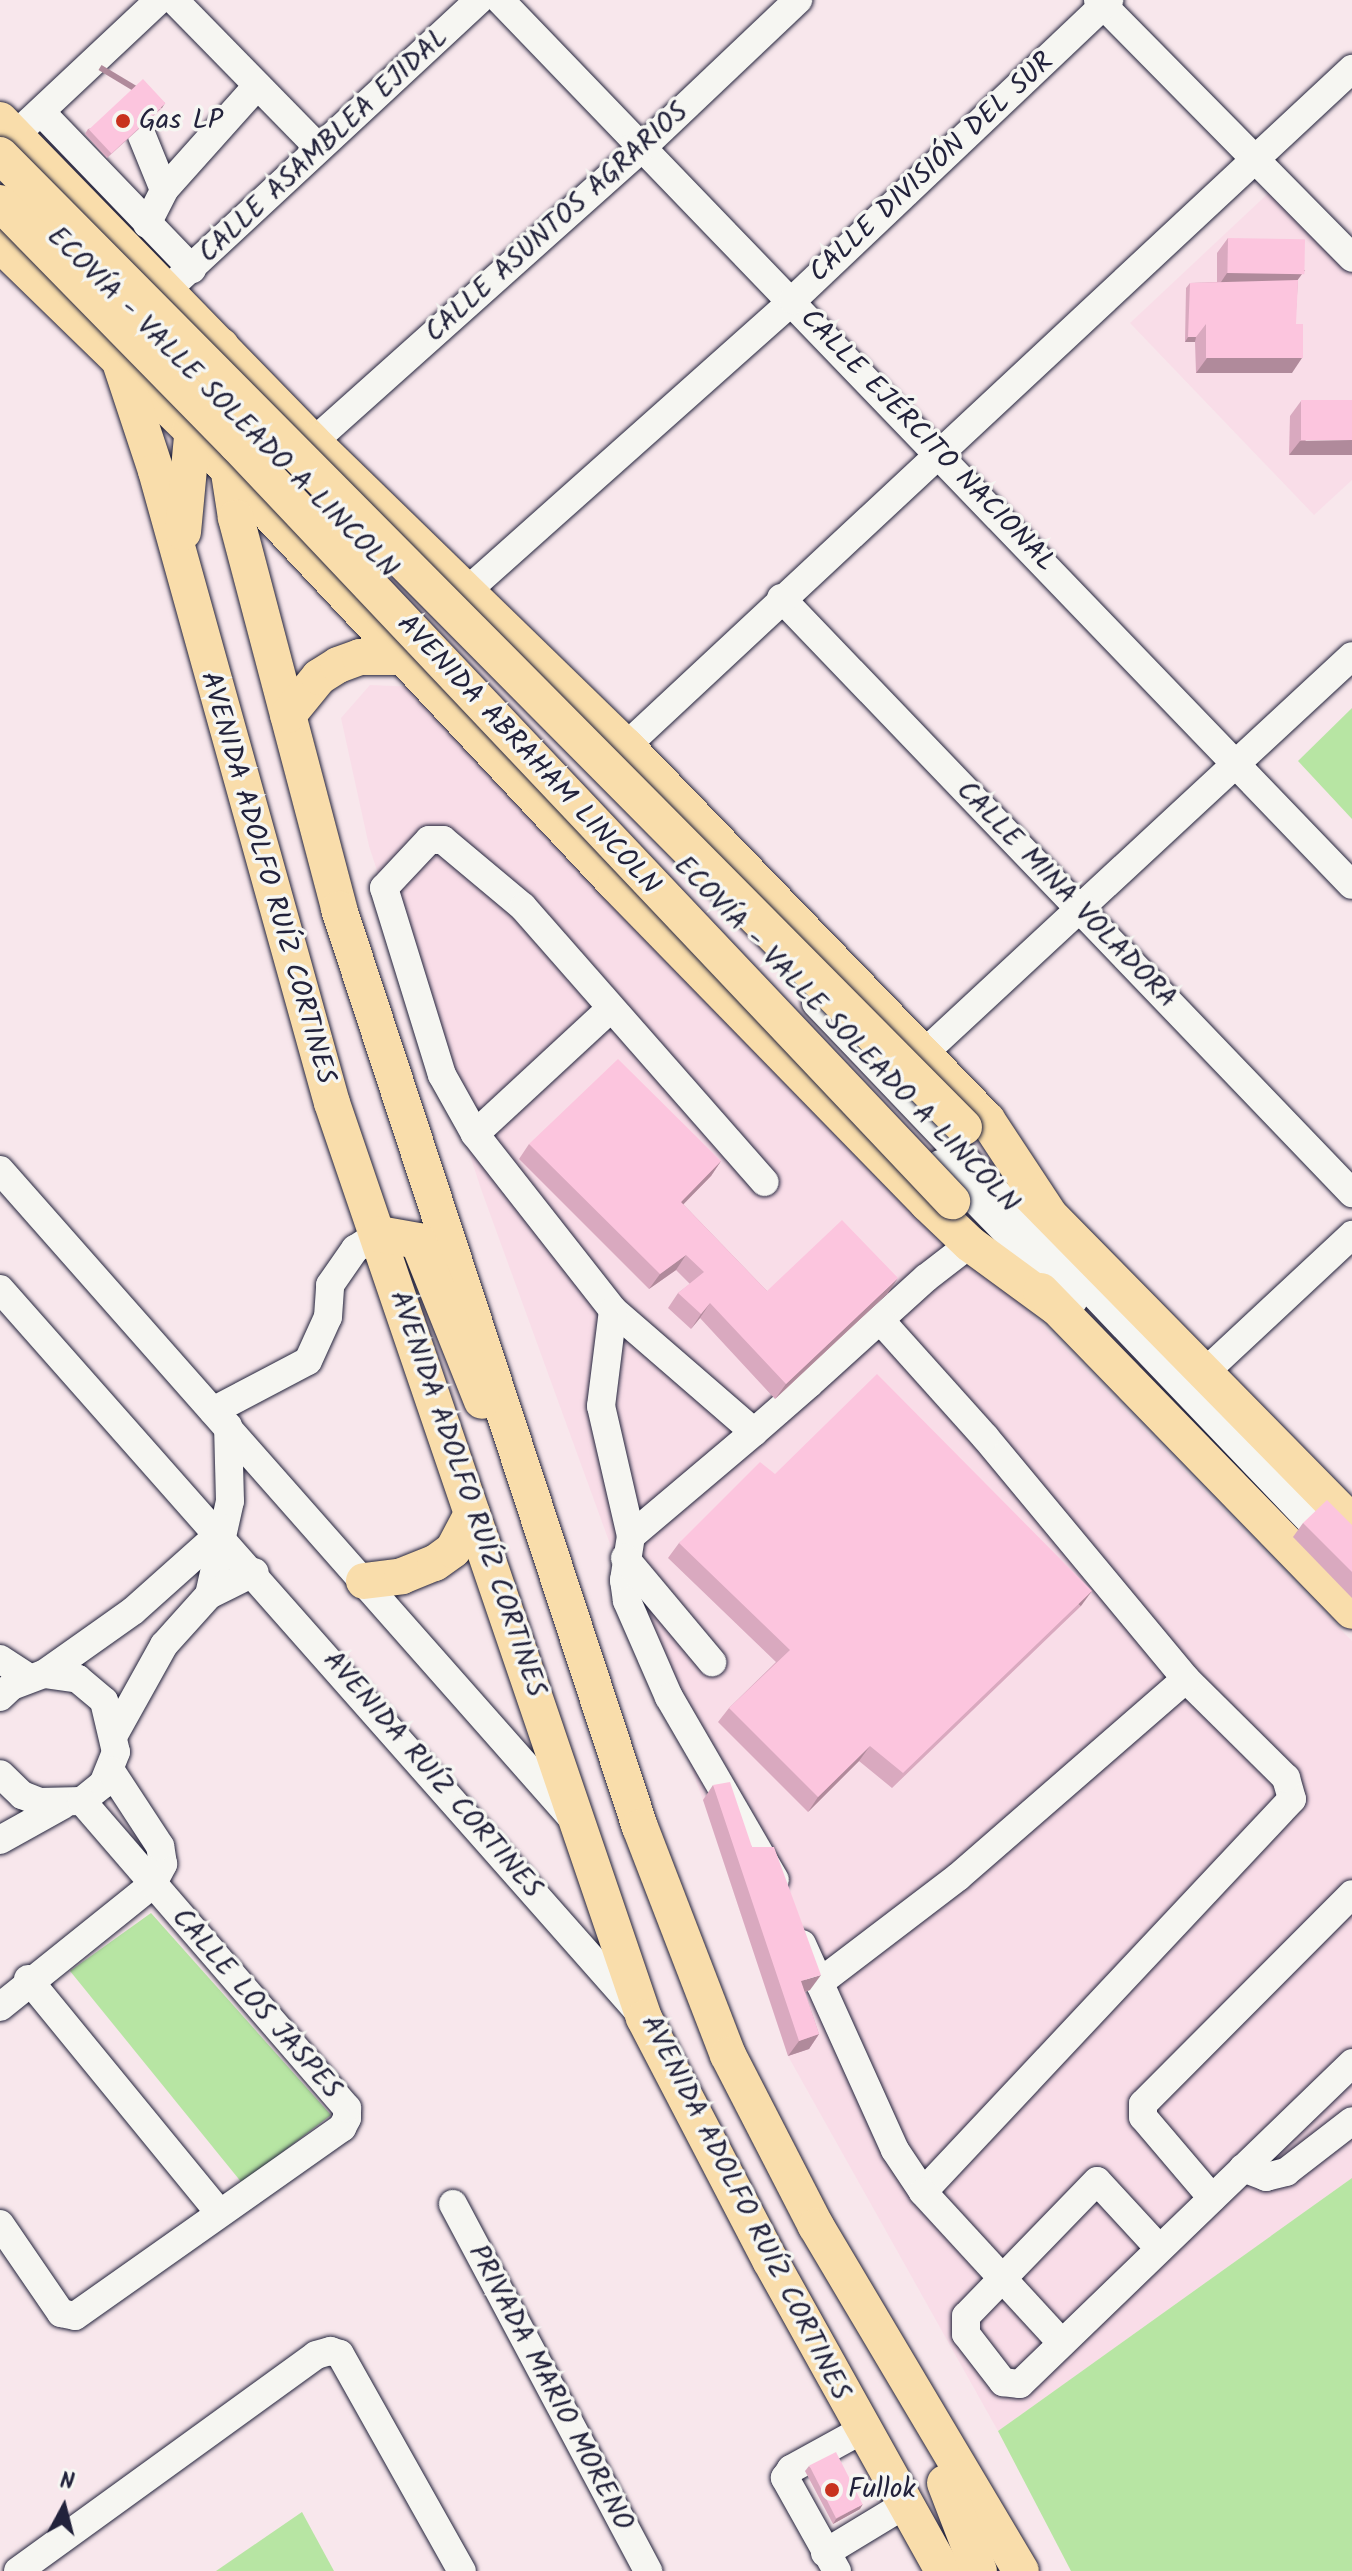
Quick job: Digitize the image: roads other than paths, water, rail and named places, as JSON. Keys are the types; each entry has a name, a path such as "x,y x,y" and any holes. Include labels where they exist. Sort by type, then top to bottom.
{"main road":[{"name":"AVENIDA ABRAHAM LINCOLN","path":"14,131 179,279 217,394 227,469 291,481 418,544 626,746 987,1120 1047,1211"},
{"path":"14,131 964,1127 1352,1523"},
{"name":"AVENIDA ABRAHAM LINCOLN","path":"0,203 237,445 952,1201 1352,1611"},
{"name":"AVENIDA ABRAHAM LINCOLN","path":"0,244 121,365 217,394 291,481 361,607 404,657 616,884 970,1244 1056,1307"},
{"name":"AVENIDA ADOLFO RUÍZ CORTINES","path":"121,365 156,471 182,581 327,1089 472,1514 585,1832 644,2018 862,2430 943,2571"},
{"path":"182,581 217,394"},
{"name":"AVENIDA ADOLFO RUÍZ CORTINES","path":"227,469 260,609 339,909 665,1894 728,2055 816,2226 1021,2571"},
{"path":"260,609 291,481"},
{"path":"361,607 368,560 388,543 418,544"},
{"path":"288,715 319,677 338,665 360,657 404,657"},
{"path":"379,1234 418,1241 468,1375 520,1454"},
{"path":"364,1581 402,1576 435,1563 453,1550 472,1514"},
{"path":"585,1832 665,1894"},
{"path":"851,2282 863,2323 965,2524 979,2571"}],"street":[{"path":"159,0 14,131 147,224 179,279"},
{"path":"174,0 318,147"},
{"name":"CALLE ASAMBLEA EJIDAL","path":"179,279 479,0"},
{"name":"CALLE EJÉRCITO NACIONAL","path":"500,0 793,300 1352,885"},
{"name":"CALLE ASUNTOS AGRARIOS","path":"291,481 798,0"},
{"path":"1103,2 1352,258"},
{"name":"CALLE DIVISIÓN DEL SUR","path":"468,590 793,300 1103,2"},
{"path":"626,746 781,598 939,456 1352,69"},
{"path":"147,224 164,190 257,86"},
{"path":"142,136 164,190"},
{"name":"ECOVÍA - VALLE SOLEADO A LINCOLN","path":"0,185 217,394 291,481 368,560 967,1157 1304,1527"},
{"path":"0,220 217,394"},
{"name":"CALLE MINA VOLADORA","path":"781,598 1352,1193"},
{"path":"923,1054 1352,656"},
{"path":"754,1432 613,1310 475,1134 442,1075 384,892 429,840 443,840 523,907 609,1010 765,1182"},
{"path":"475,1134 609,1010"},
{"path":"0,1170 585,1832"},
{"path":"220,1419 308,1361 328,1317 330,1285 355,1249 379,1234"},
{"path":"1203,1374 1352,1235"},
{"path":"628,1547 880,1320 970,1244"},
{"name":"AVENIDA RUÍZ CORTINES","path":"0,1289 255,1572 644,2018"},
{"path":"613,1310 601,1406 628,1547 627,1601 669,1697 767,1861 895,2150 923,2192 1062,2343"},
{"path":"880,1320 985,1437 1186,1679 1286,1778 1293,1792 1287,1810 923,2192"},
{"path":"209,1595 219,1534 232,1483 220,1419"},
{"path":"0,1697 133,1611 219,1534"},
{"path":"628,1547 712,1662"},
{"path":"115,1733 164,1645 209,1595 255,1572"},
{"path":"0,1659 36,1676 69,1676 92,1688 111,1716 115,1733 111,1771 72,1803 0,1840"},
{"path":"819,1983 958,1877 1186,1679"},
{"name":"CALLE LOS JASPES","path":"111,1771 160,1846 163,1864 152,1885"},
{"path":"0,1774 22,1795 72,1803"},
{"name":"CALLE LOS JASPES","path":"72,1803 152,1885 347,2108 342,2128 218,2211"},
{"path":"0,2007 28,1979 152,1885"},
{"path":"1212,2198 1143,2117 1143,2104 1352,1894"},
{"path":"0,2224 61,2313 81,2313 218,2211 28,1979"},
{"path":"1157,2246 1097,2181 966,2316 964,2328 1003,2382 1020,2384 1157,2246 1212,2198 1352,2063"},
{"path":"1243,2168 1266,2177 1286,2172 1352,2121"},
{"name":"PRIVADA MARIO MORENO","path":"453,2204 638,2567"},
{"path":"18,2571 316,2355 340,2354 462,2571"},
{"path":"862,2430 791,2469 785,2478 831,2562 906,2504"}],"place":[{"name":"Gas LP","path":"123,121"},
{"name":"Fullok","path":"832,2490"}]}
